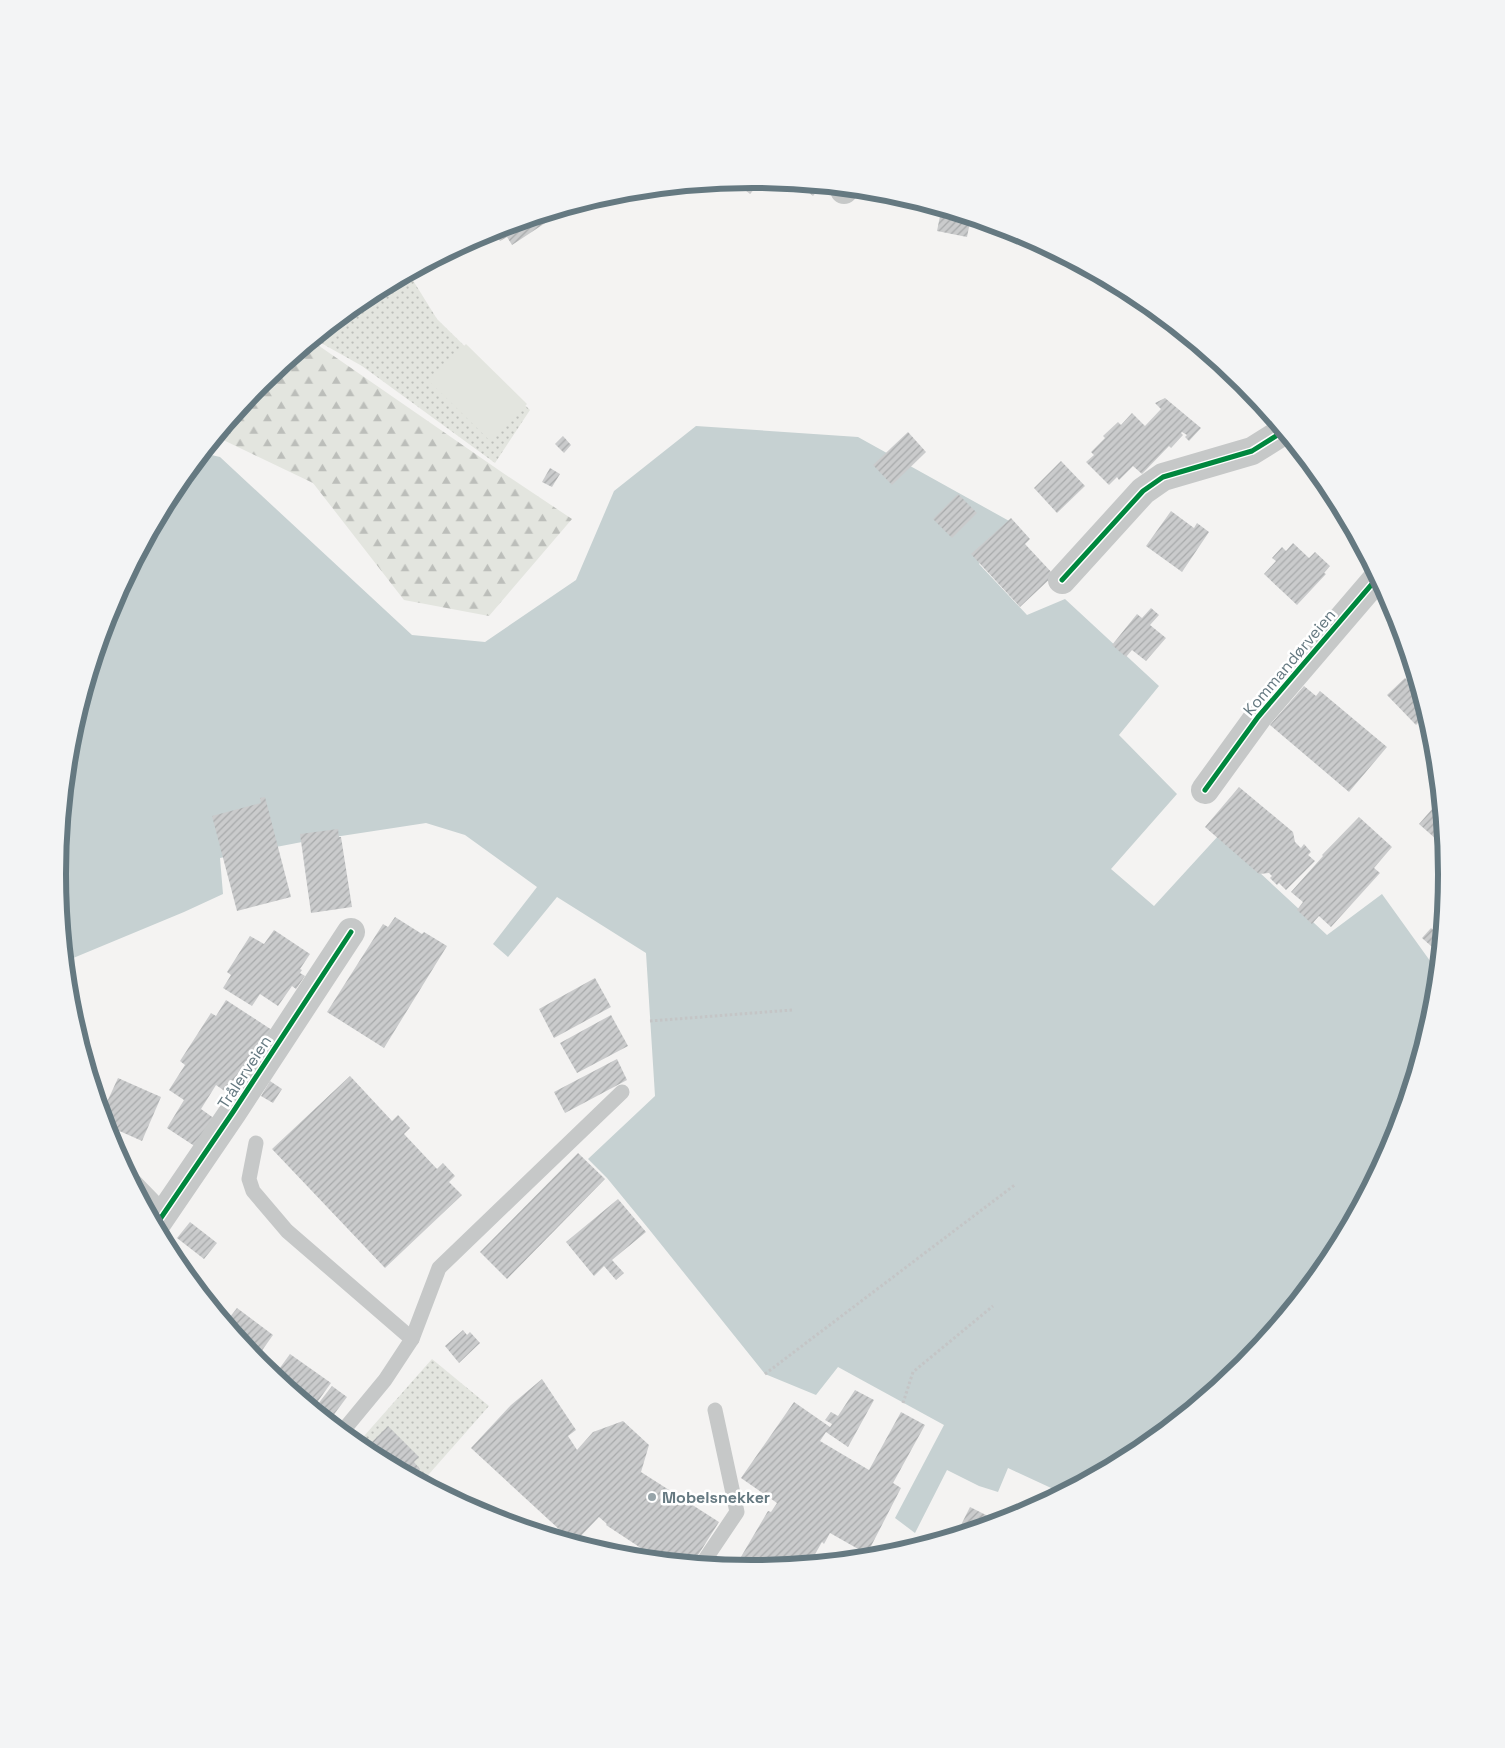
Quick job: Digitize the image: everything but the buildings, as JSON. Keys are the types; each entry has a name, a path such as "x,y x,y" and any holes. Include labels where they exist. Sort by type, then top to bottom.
{"street":[{"path":"1062,580 1143,491 1162,477 1252,451 1279,434"},
{"name":"Kommandørveien","path":"1205,790 1258,717 1374,582"},
{"name":"Trålerveien","path":"160,1219 351,932"}],"lane":[{"path":"346,1427 385,1380 412,1339 439,1268 622,1092"},
{"path":"256,1143 249,1179 253,1192 287,1231 412,1339"},
{"path":"706,1559 737,1512 715,1410"}],"path":[{"path":"650,1021 792,1010"},
{"path":"765,1374 1016,1184"},
{"path":"903,1403 913,1372 993,1306"}],"green space":[{"path":"412,279 437,319 530,410 495,463 362,366 320,342 371,303"},
{"path":"317,344 572,519 489,616 404,600 313,483 222,439 267,389"},
{"path":"466,344 527,404 490,441 429,381"},
{"path":"432,1359 489,1406 426,1477 362,1438"}],"shaded area":[{"path":"696,426 858,437 1011,522 979,564 1027,615 1065,599 1159,686 1119,735 1177,794 1111,869 1154,906 1219,835 1327,935 1382,894 1433,965 1426,1008 1415,1052 1387,1137 1347,1217 1297,1292 1238,1359 1205,1390 1134,1445 1055,1490 1008,1468 998,1492 979,1486 947,1470 915,1533 895,1518 944,1425 838,1367 816,1395 765,1374 607,1178 588,1159 655,1096 646,953 557,897 508,957 493,944 537,887 465,835 426,823 302,842 220,858 223,894 72,959 66,874 68,829 72,784 79,740 90,696 118,611 137,570 158,531 209,454 220,457 412,635 485,642 576,580 614,491"}],"cycle path":[{"path":"1062,580 1143,491 1163,477 1252,451 1279,434"},
{"path":"1205,790 1258,717 1374,582"},
{"path":"160,1220 351,932"}],"place":[{"name":"Mobelsnekker","path":"652,1497"}]}
